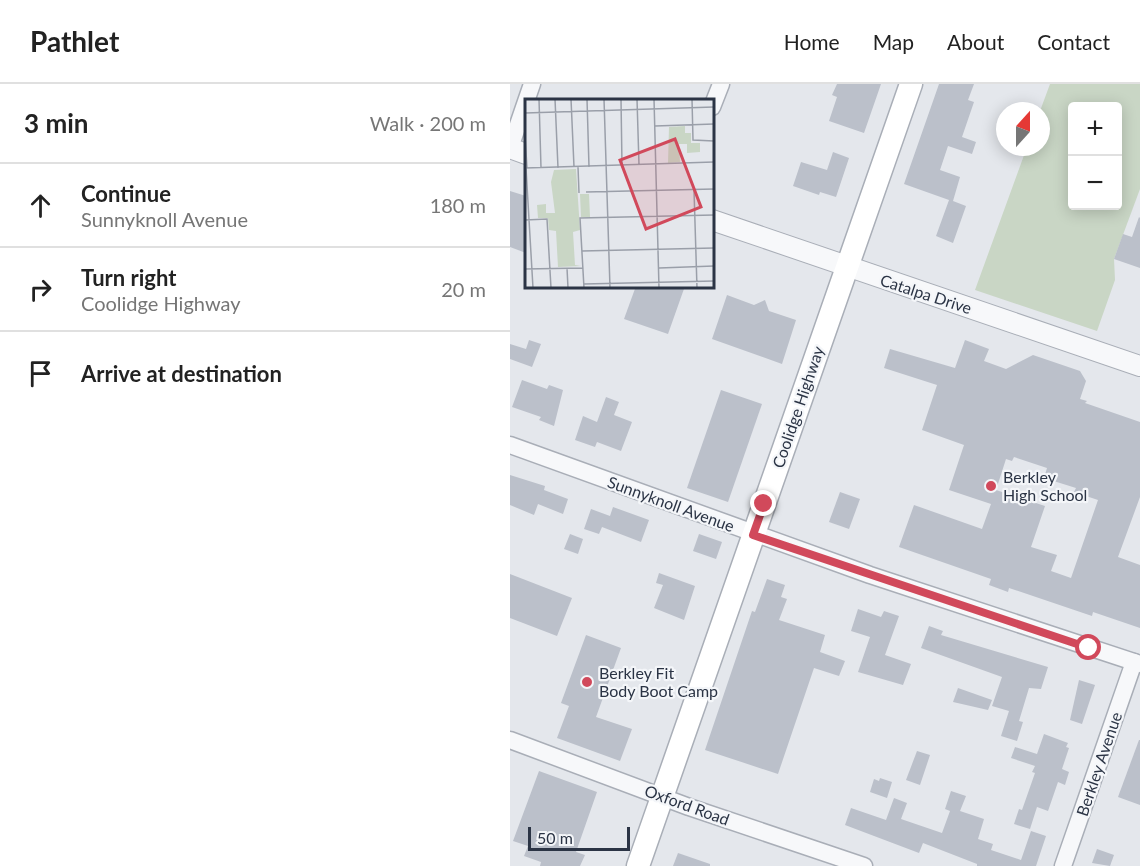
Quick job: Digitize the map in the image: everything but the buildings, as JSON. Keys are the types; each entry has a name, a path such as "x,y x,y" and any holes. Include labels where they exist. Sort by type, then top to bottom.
{"main road":[{"name":"Coolidge Highway","path":"638,866 911,84"}],"street":[{"path":"527,99 532,84"},
{"path":"714,102 721,84"},
{"path":"525,104 510,148 525,154"},
{"name":"Catalpa Drive","path":"714,221 846,268 1140,366"},
{"name":"Sunnyknoll Avenue","path":"510,445 753,535 1137,663"},
{"name":"Berkley Avenue","path":"1063,866 1137,663"},
{"name":"Oxford Road","path":"510,741 661,797 864,866"}],"green space":[{"path":"1050,84 1140,84 1140,189 1114,259 1115,280 1097,331 975,290 1024,156 1050,156 1050,102 1043,102"}],"place":[{"name":"Berkley High School","path":"991,486"},
{"name":"Berkley Fit Body Boot Camp","path":"587,682"}],"route":[{"path":"764,504 753,535 1089,648"}]}
